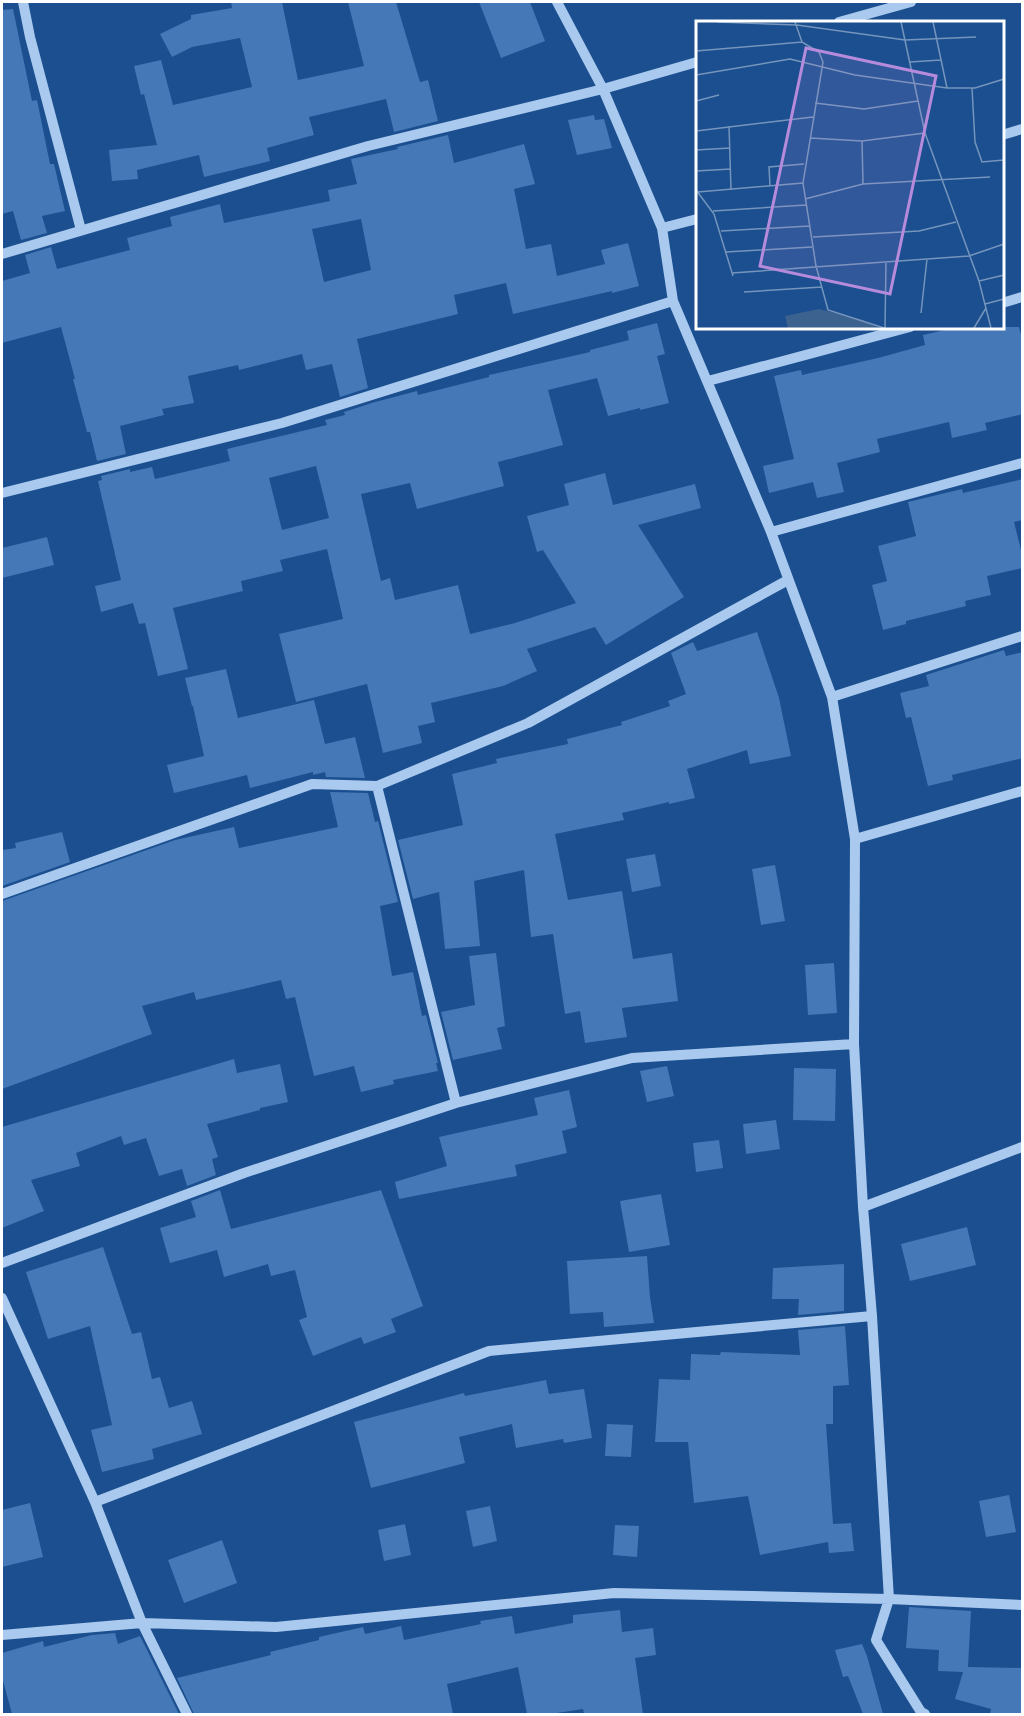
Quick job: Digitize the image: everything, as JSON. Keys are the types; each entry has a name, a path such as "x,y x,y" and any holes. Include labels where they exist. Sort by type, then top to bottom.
{"street":[{"path":"22,2 81,230"},
{"path":"557,2 603,89 662,228 673,300 771,532 832,696 855,839 854,1044 889,1599 876,1640 921,1712 925,1714"},
{"path":"843,21 911,2"},
{"path":"2,254 368,146 603,89 696,62"},
{"path":"1003,135 1023,129"},
{"path":"662,228 696,219"},
{"path":"1003,303 1023,297"},
{"path":"2,493 282,423 673,300"},
{"path":"708,381 906,328"},
{"path":"771,532 1023,463"},
{"path":"2,894 312,784 377,786 528,723 788,580"},
{"path":"832,696 1023,636"},
{"path":"377,786 456,1103"},
{"path":"855,839 1023,791"},
{"path":"2,1263 244,1173 456,1103 632,1058 854,1044"},
{"path":"863,1206 1023,1147"},
{"path":"2,1298 94,1502 142,1623 187,1714"},
{"path":"94,1502 489,1351 872,1316"},
{"path":"2,1635 142,1623 276,1627 614,1593 889,1599 1023,1605"}],"building":[{"path":"231,2 282,2 298,80 364,66 348,2 396,2 420,82 428,80 438,121 394,132 386,99 309,117 314,135 267,148 270,161 204,177 199,155 137,170 138,179 112,181 109,150 157,145 134,66 161,60 173,105 252,87 240,38 192,47 172,57 160,34 191,19 191,15 232,8"},
{"path":"479,2 530,2 545,41 501,58"},
{"path":"13,9 32,101 37,100 50,164 54,164 65,211 42,216 47,233 21,240 13,211 2,214 2,10"},
{"path":"594,115 595,120 604,119 612,148 577,155 568,120"},
{"path":"448,135 454,163 524,144 535,184 514,189 526,249 551,244 557,276 605,264 601,250 628,243 639,286 513,314 506,283 454,295 458,314 357,339 368,388 340,397 332,364 306,370 302,354 239,370 238,365 188,376 194,403 162,409 164,415 120,426 126,454 97,461 90,432 87,432 61,327 2,343 2,281 30,273 25,255 51,247 57,269 130,250 127,238 172,226 170,217 220,204 224,223 330,201 328,190 357,184 351,159 398,149 397,147","holes":["361,219 371,270 324,282 312,229"]},
{"path":"657,323 665,354 657,356 669,403 608,416 597,378 548,390 563,445 498,462 504,486 417,509 410,483 361,494 381,581 390,578 395,600 458,585 470,634 515,623 576,603 543,550 537,552 527,516 569,505 564,484 605,473 613,505 695,484 701,508 638,525 684,597 606,645 595,627 527,649 537,671 503,686 431,703 435,722 418,726 422,743 383,753 367,684 296,702 279,634 343,619 327,549 280,560 283,571 241,581 243,591 173,608 188,669 158,676 145,623 139,624 133,603 101,612 95,586 121,580 98,481 102,480 101,476 130,469 130,472 152,467 155,479 230,461 227,449 327,425 325,420 345,415 344,412 375,402 417,391 418,395 489,377 489,375 590,352 590,350 629,340 627,331","holes":["316,466 329,518 282,530 269,478"]},
{"path":"1019,327 1023,342 1023,414 985,423 987,430 952,438 949,422 877,439 880,452 837,463 844,492 817,498 813,482 769,493 763,466 794,459 774,376 801,370 802,375 878,358 925,345 923,335 954,328"},
{"path":"1023,479 1023,520 1014,522 1023,558 1023,568 987,576 991,595 965,601 966,606 906,621 906,624 883,630 872,585 887,581 878,546 916,536 908,502 962,489 963,493"},
{"path":"47,537 54,565 2,578 2,548"},
{"path":"757,632 779,698 791,756 750,764 747,750 687,769 695,798 622,813 624,820 555,834 568,900 622,891 633,959 672,953 678,1001 622,1008 627,1037 585,1043 580,1011 565,1014 553,934 531,937 524,870 474,881 480,946 445,949 439,892 413,899 398,840 463,825 452,774 497,763 496,759 568,744 567,739 622,725 621,722 670,706 668,701 686,694 671,653 693,642 697,651"},
{"path":"1004,650 1006,656 1023,652 1023,758 952,775 953,780 928,786 911,717 906,718 900,693 929,686 926,675"},
{"path":"226,669 238,718 314,700 325,744 355,737 365,778 326,777 325,772 313,775 313,772 250,788 247,775 174,793 167,765 204,756 185,678"},
{"path":"330,792 368,793 375,822 378,821 398,902 380,906 392,976 413,972 422,1016 426,1015 438,1071 393,1080 394,1084 361,1092 354,1066 314,1076 295,997 286,999 281,980 196,1000 194,992 142,1006 152,1034 2,1089 2,901 175,840 234,827 239,848 338,827"},
{"path":"62,832 70,862 2,886 2,850 16,848 15,843"},
{"path":"655,854 661,886 632,892 626,859"},
{"path":"775,865 785,921 761,925 752,869"},
{"path":"496,953 505,1026 497,1028 502,1049 453,1060 441,1012 475,1005 469,956"},
{"path":"834,963 837,1013 808,1015 805,965"},
{"path":"234,1059 237,1073 280,1064 288,1102 207,1124 218,1157 212,1159 216,1175 187,1186 182,1169 159,1176 146,1138 124,1145 121,1136 76,1153 80,1166 31,1180 44,1211 2,1228 2,1127"},
{"path":"667,1066 674,1096 647,1102 640,1071"},
{"path":"794,1068 836,1069 835,1121 793,1120"},
{"path":"569,1090 577,1127 562,1131 567,1153 515,1165 517,1176 399,1199 395,1182 447,1166 439,1137 538,1115 534,1098"},
{"path":"776,1120 780,1149 746,1154 743,1124"},
{"path":"719,1140 723,1168 696,1172 693,1143"},
{"path":"220,1190 231,1229 381,1190 423,1306 391,1319 396,1332 364,1344 361,1337 313,1356 299,1320 307,1317 295,1270 271,1276 268,1264 224,1277 217,1250 170,1263 160,1228 196,1217 191,1201"},
{"path":"661,1194 670,1245 629,1252 620,1201"},
{"path":"967,1227 976,1265 910,1281 901,1244"},
{"path":"103,1247 132,1334 141,1332 152,1379 160,1377 169,1408 192,1401 202,1434 152,1449 154,1459 102,1472 91,1430 112,1425 90,1326 48,1339 26,1272"},
{"path":"647,1256 654,1323 604,1327 603,1312 570,1314 567,1261"},
{"path":"844,1264 844,1311 798,1315 799,1299 772,1299 773,1268"},
{"path":"845,1326 849,1385 833,1386 833,1424 826,1424 833,1524 851,1523 854,1551 829,1553 828,1542 760,1555 748,1496 694,1503 688,1442 655,1442 659,1379 690,1380 691,1354 720,1355 721,1352 800,1355 798,1330"},
{"path":"546,1380 549,1394 584,1389 592,1438 564,1443 563,1439 516,1448 512,1424 459,1437 465,1463 371,1488 354,1422 464,1393 465,1396"},
{"path":"607,1424 633,1425 631,1457 605,1456"},
{"path":"1009,1495 1016,1532 986,1537 979,1501"},
{"path":"30,1503 43,1557 2,1567 2,1510"},
{"path":"490,1506 497,1541 473,1547 466,1511"},
{"path":"405,1524 411,1555 384,1561 378,1530"},
{"path":"615,1525 639,1526 637,1557 613,1555"},
{"path":"222,1540 237,1583 184,1603 168,1560"},
{"path":"909,1607 971,1611 968,1667 1023,1668 1023,1714 990,1714 991,1709 955,1699 963,1672 938,1671 939,1650 906,1648"},
{"path":"620,1610 622,1632 653,1628 656,1655 635,1658 643,1714 584,1714 583,1709 550,1714 527,1714 518,1667 447,1684 453,1714 194,1714 177,1678 271,1655 270,1652 319,1640 319,1637 363,1627 365,1634 401,1626 404,1640 481,1624 480,1621 512,1616 515,1634 573,1623 573,1615"},
{"path":"115,1633 118,1644 140,1636 179,1714 12,1714 2,1677 2,1653 43,1641 44,1647 92,1635"},
{"path":"862,1644 883,1714 863,1714 848,1676 843,1677 835,1650"}]}
